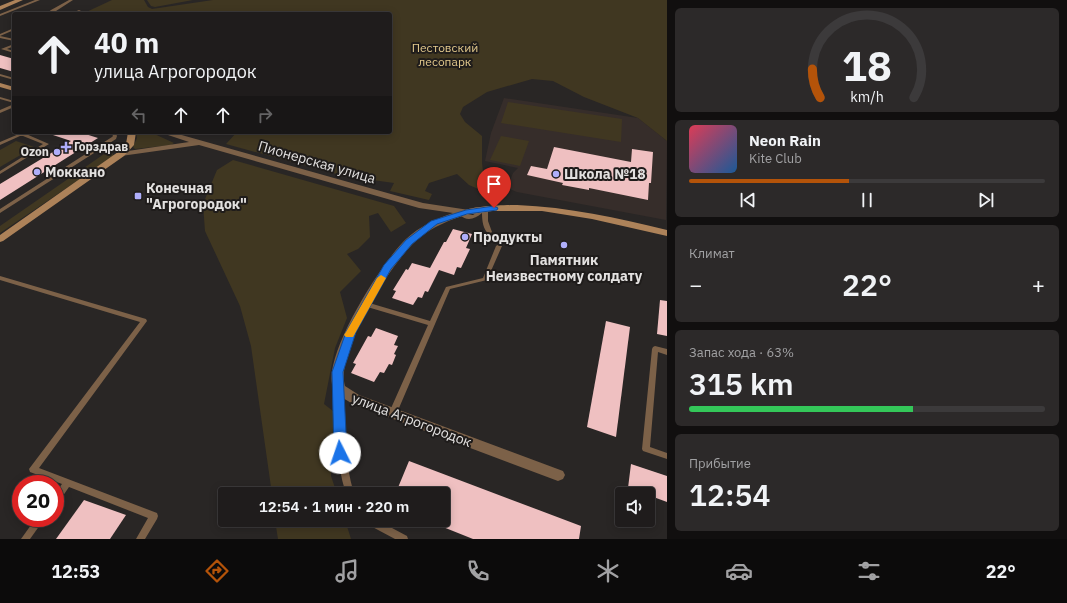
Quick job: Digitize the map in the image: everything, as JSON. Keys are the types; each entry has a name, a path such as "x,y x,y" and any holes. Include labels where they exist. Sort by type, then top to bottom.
{"street":[{"path":"0,8 20,0"},
{"path":"0,85 12,88"},
{"path":"0,239 121,154 130,145 132,134"},
{"name":"Пионерская улица","path":"171,134 422,206 466,212"},
{"path":"121,154 200,142"},
{"name":"улица Агрогородок","path":"558,475 392,414 344,393 338,384 337,372 346,344 366,304 388,267 409,242 434,222 466,212 485,209 524,207 556,209 667,233"}],"lane":[{"path":"0,15 38,0"},
{"path":"52,11 71,0"},
{"path":"52,11 57,12"},
{"path":"0,36 12,30"},
{"path":"0,36 12,39"},
{"path":"12,46 3,49 12,51"},
{"path":"0,75 12,78"},
{"path":"0,98 12,103"},
{"path":"0,112 12,105"},
{"path":"0,212 114,138 115,134"},
{"path":"0,144 19,135 24,135 47,144 0,173"},
{"path":"485,209 485,221 489,232"},
{"path":"392,414 448,288 485,280 499,246"},
{"path":"0,278 144,321 33,469 154,516 140,539"},
{"path":"366,304 432,324"},
{"path":"667,352 655,349 646,449 667,456"},
{"path":"338,384 340,453 343,474 348,487"},
{"path":"64,488 68,482"},
{"path":"25,539 34,527"},
{"path":"381,527 404,539"}],"shaded area":[{"path":"504,98 638,118 667,141 666,220 517,192 507,188 513,173 518,168 485,161 491,133"}],"green space":[{"name":"Пестовский лесопарк","path":"112,0 144,0 148,7 152,9 213,0 667,0 667,141 638,118 584,97 553,81 532,79 487,92 463,107 460,114 465,122 482,136 482,163 484,180 495,189 490,194 469,185 457,174 429,183 425,191 432,194 429,200 390,191 394,183 344,176 226,144 235,134 392,134 392,12 86,12"},
{"path":"147,0 193,0 155,7 151,6"},
{"path":"508,102 622,119 621,142 501,123"},
{"path":"136,134 154,134 174,143 171,145 135,149 133,147 137,138"},
{"path":"501,136 529,141 520,166 490,160"},
{"path":"16,141 34,147 0,167 0,150"},
{"path":"107,152 112,153 114,156 0,233 0,226"},
{"path":"233,160 394,206 406,223 391,232 378,213 369,216 370,237 358,249 347,254 361,271 340,292 347,318 335,348 324,404 338,415 333,429 331,476 335,487 271,487 251,346 240,306 205,231 203,204 217,170"},
{"path":"276,527 347,527 351,539 278,539"}],"building":[{"path":"0,55 12,58 12,71 0,68"},
{"path":"50,134 85,134 98,138 0,200 0,184 71,141"},
{"name":"Школа №18","path":"554,147 631,162 632,149 653,152 651,183 649,183 648,200 589,188 589,190 562,185 563,183 527,175 531,166 547,169"},
{"path":"453,229 472,234 466,248 470,249 461,268 457,267 454,275 439,270 428,292 425,291 422,298 418,297 413,305 392,298 396,291 393,290 406,269 408,270 412,263 430,268"},
{"path":"660,300 667,301 667,336 657,334"},
{"path":"606,321 630,327 616,437 587,427"},
{"path":"376,328 398,336 394,345 398,346 394,354 396,355 392,365 389,364 384,373 380,372 374,382 351,373 356,364 353,363 368,336 371,337"},
{"path":"409,461 581,526 579,539 473,539 443,527 450,527 450,487 398,487"},
{"path":"631,464 667,476 667,502 655,498 655,487 628,487"},
{"path":"84,500 126,515 110,539 56,539"}],"slow traffic":[{"path":"350,335 381,278"}],"place":[{"name":"Горздрав","path":"66,147"},
{"name":"Ozon","path":"57,152"},
{"name":"Моккано","path":"37,172"},
{"name":"Школа №18","path":"556,174"},
{"name":"Конечная \"Агрогородок\"","path":"138,196"},
{"name":"Продукты","path":"465,237"},
{"name":"Памятник Неизвестному солдату","path":"564,245"}],"route":[{"path":"340,453 337,372 351,332 388,267 397,254 419,232 434,222 466,212 494,208"}]}
